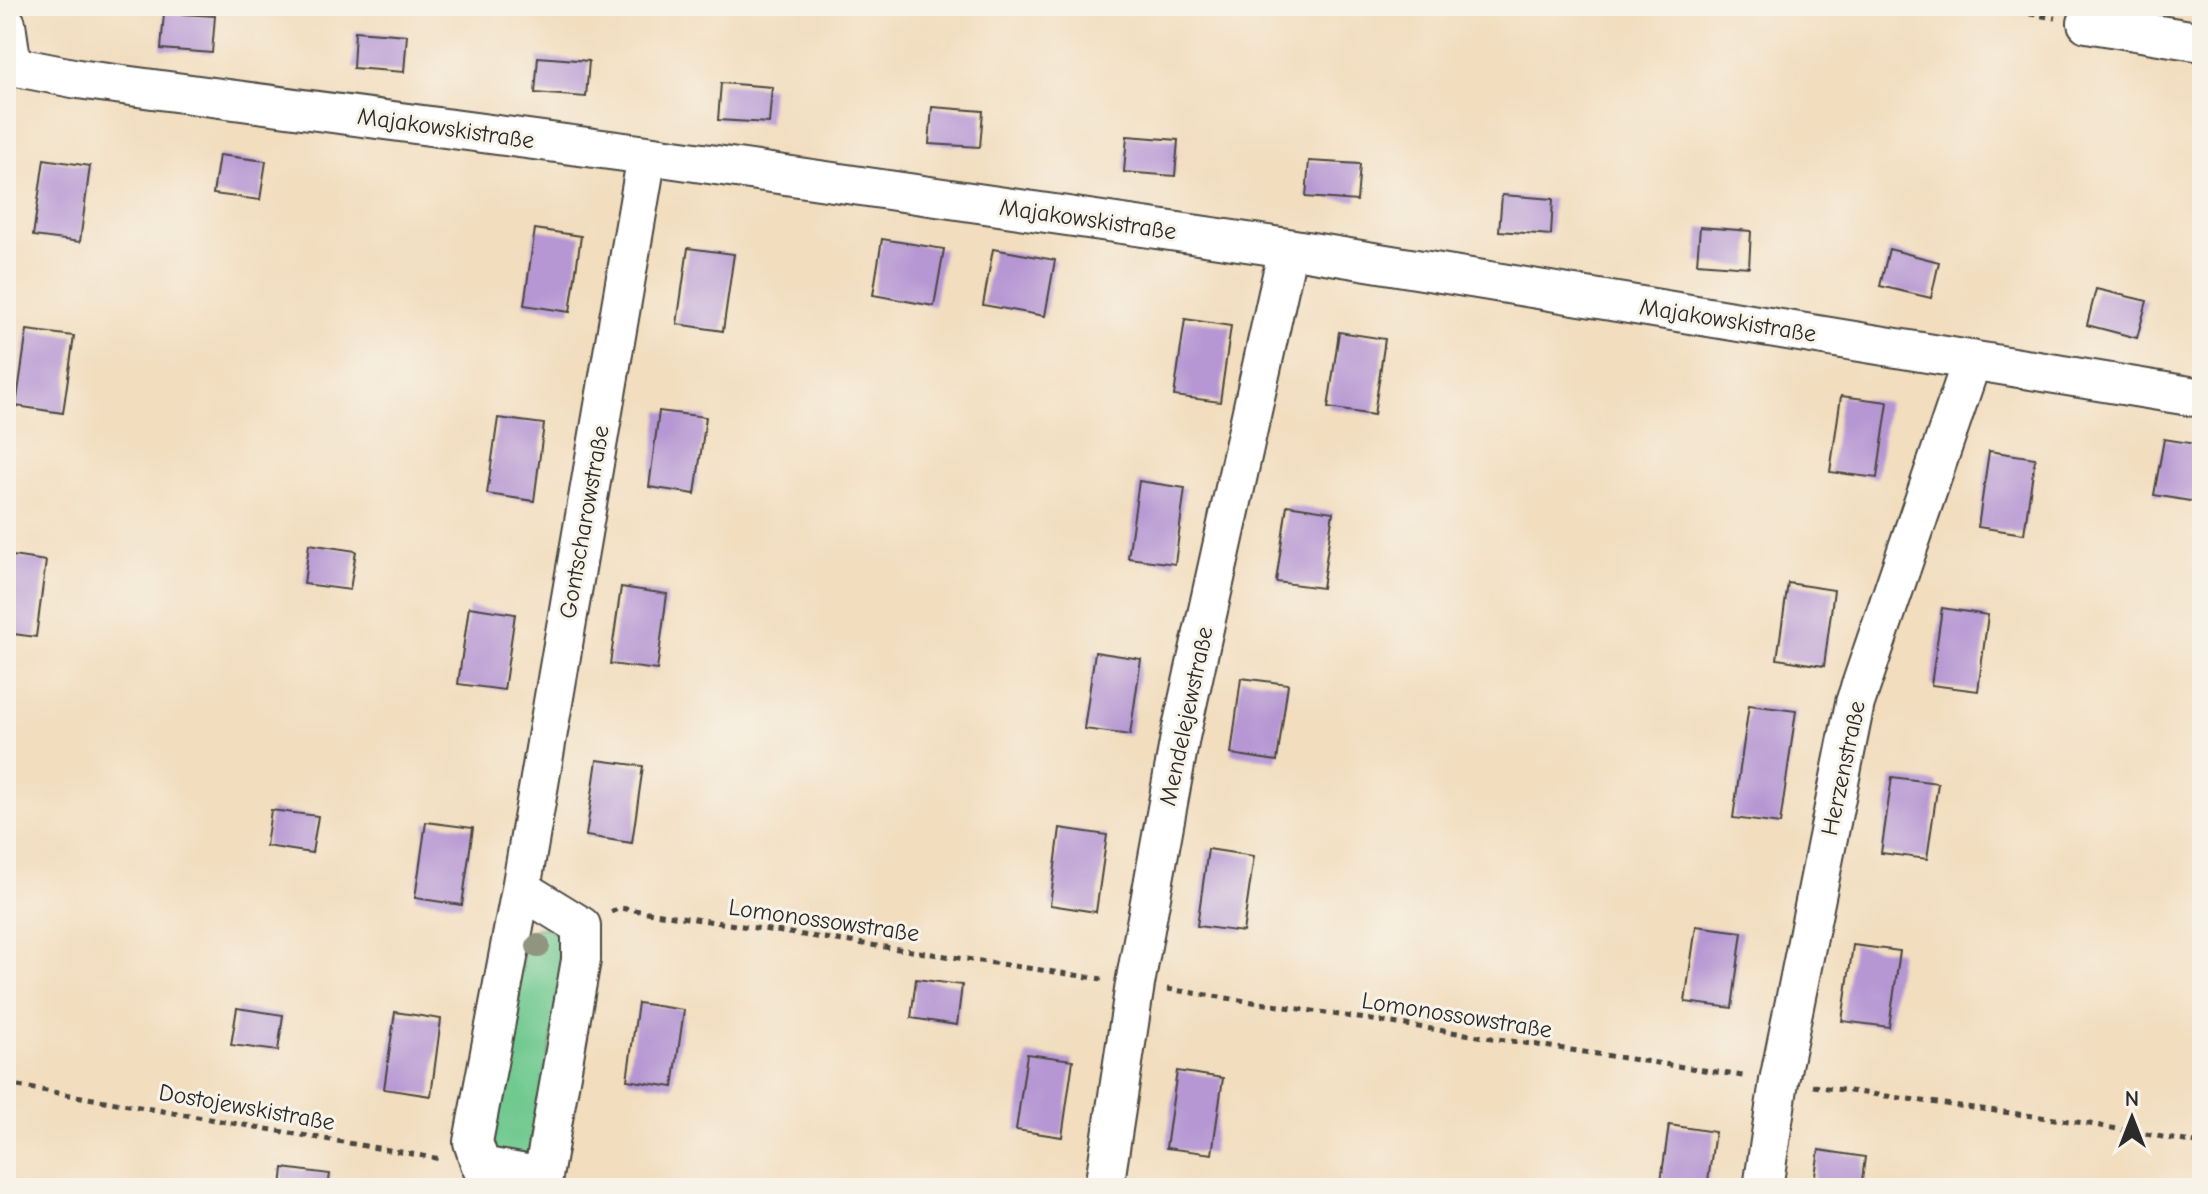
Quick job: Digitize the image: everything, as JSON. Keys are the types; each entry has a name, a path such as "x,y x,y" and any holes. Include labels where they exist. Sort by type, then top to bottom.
{"street":[{"path":"2087,23 2202,42"},
{"name":"Majakowskistraße","path":"6,24 9,80 78,79 647,155 1288,248 2202,398"},
{"name":"Gontscharowstraße","path":"481,1166 473,1142 521,889 647,155"},
{"name":"Mendelejewstraße","path":"1104,1188 1135,984 1180,737 1288,248"},
{"name":"Herzenstraße","path":"1763,1188 1779,1081 1855,703 1972,360"},
{"path":"481,1166 542,1182 581,960 581,926 521,889"}],"path":[{"path":"1982,6 2087,23"},
{"name":"Lomonossowstraße","path":"581,926 620,908 1112,981"},
{"name":"Lomonossowstraße","path":"1151,987 1758,1078"},
{"name":"Dostojewskistraße","path":"6,1084 481,1166"},
{"path":"1800,1084 2084,1123 2202,1144"}],"green space":[{"path":"537,928 549,928 562,939 568,953 532,1147 521,1162 503,1159 489,1143 526,934"}],"building":[{"path":"164,13 215,16 212,53 161,49"},
{"path":"355,31 407,35 404,72 353,68"},
{"path":"538,57 589,61 586,97 535,93"},
{"path":"721,83 772,87 769,123 718,120"},
{"path":"932,107 983,111 980,147 929,144"},
{"path":"1127,136 1178,140 1175,176 1124,172"},
{"path":"219,155 266,161 260,200 213,194"},
{"path":"44,159 90,166 80,242 33,236"},
{"path":"1309,161 1360,164 1357,201 1306,197"},
{"path":"1502,195 1553,199 1551,235 1499,231"},
{"path":"1700,227 1751,231 1749,267 1697,263"},
{"path":"535,229 581,236 570,312 524,305"},
{"path":"882,239 944,249 934,306 873,295"},
{"path":"688,248 734,254 723,331 677,324"},
{"path":"993,249 1055,260 1045,316 983,305"},
{"path":"1889,249 1939,262 1931,298 1880,286"},
{"path":"2096,289 2147,301 2137,338 2087,325"},
{"path":"1185,319 1231,326 1220,402 1174,396"},
{"path":"27,330 74,336 63,413 16,406"},
{"path":"1339,332 1385,339 1374,415 1328,408"},
{"path":"1841,396 1888,402 1877,478 1830,472"},
{"path":"659,411 706,417 695,494 649,487"},
{"path":"498,418 544,424 534,501 487,494"},
{"path":"2164,439 2202,445 2202,503 2154,495"},
{"path":"1989,451 2035,458 2024,534 1978,527"},
{"path":"1139,481 1185,488 1175,564 1128,558"},
{"path":"1287,505 1333,512 1322,588 1276,582"},
{"path":"309,544 356,551 350,590 304,584"},
{"path":"6,555 46,561 36,637 6,633"},
{"path":"1788,583 1834,590 1824,666 1777,659"},
{"path":"621,587 667,594 657,670 610,664"},
{"path":"469,607 515,614 504,690 458,684"},
{"path":"1942,608 1988,615 1978,691 1931,685"},
{"path":"1095,652 1141,659 1130,735 1084,729"},
{"path":"1241,678 1288,684 1277,761 1231,754"},
{"path":"1749,705 1796,711 1780,824 1733,818"},
{"path":"597,760 643,766 632,843 586,836"},
{"path":"1892,777 1938,783 1927,859 1881,853"},
{"path":"271,810 318,816 312,853 266,846"},
{"path":"426,822 473,828 462,905 415,898"},
{"path":"1060,828 1107,835 1096,912 1050,905"},
{"path":"1208,849 1254,856 1243,932 1197,926"},
{"path":"1696,926 1742,932 1732,1008 1685,1002"},
{"path":"1853,945 1900,951 1889,1027 1842,1021"},
{"path":"916,979 962,985 957,1025 911,1018"},
{"path":"638,1003 684,1010 673,1087 627,1080"},
{"path":"237,1008 283,1015 278,1051 231,1045"},
{"path":"395,1012 441,1019 431,1096 384,1089"},
{"path":"1027,1054 1073,1060 1062,1137 1016,1130"},
{"path":"1177,1071 1223,1078 1212,1154 1166,1148"},
{"path":"1669,1125 1715,1132 1707,1188 1660,1188"},
{"path":"1819,1150 1865,1157 1861,1188 1813,1188"},
{"path":"283,1168 330,1174 328,1188 281,1188"}]}
